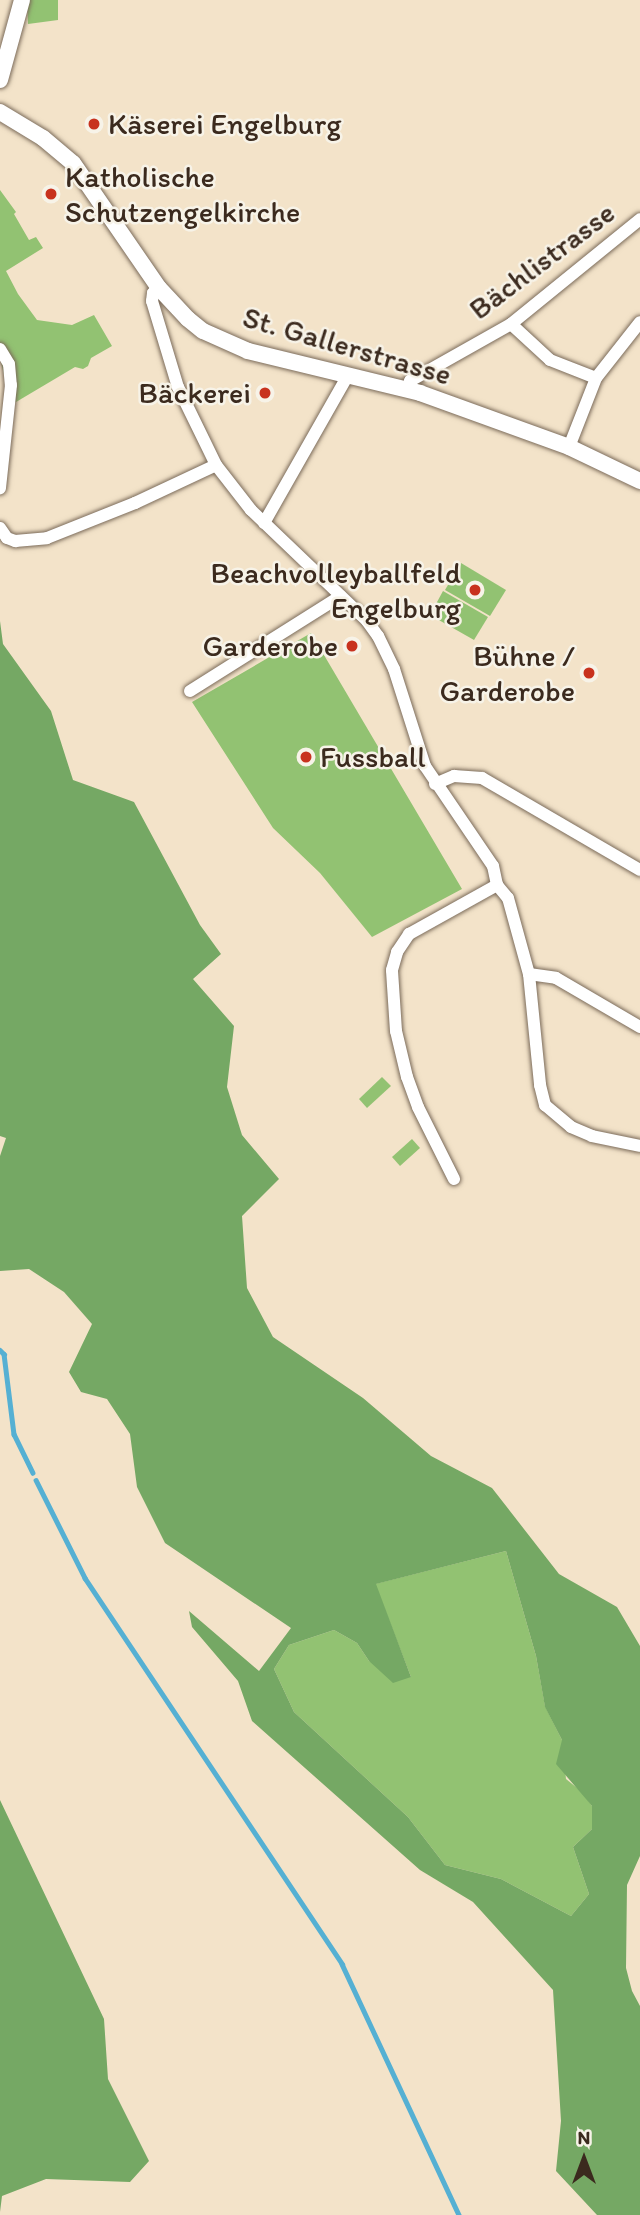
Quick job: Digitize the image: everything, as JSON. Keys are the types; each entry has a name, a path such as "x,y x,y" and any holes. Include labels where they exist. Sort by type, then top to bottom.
{"street":[{"path":"0,79 22,0"},
{"name":"St. Gallerstrasse","path":"0,111 43,138 73,163 159,288 188,319 219,340 270,357 407,389 569,447 640,481"},
{"name":"Bächlistrasse","path":"407,389 410,381 511,324 640,219"},
{"path":"159,288 153,293 152,301 178,387 216,466 236,494 367,621 378,636 394,669 414,739 435,784 492,866 497,885 508,898 529,974 540,1085 545,1105 571,1127 592,1136 640,1146"},
{"path":"569,447 596,378 640,321"},
{"path":"511,324 550,360 596,378"},
{"path":"0,349 9,364 12,385 0,488"},
{"path":"264,523 348,374"},
{"path":"0,528 7,538 15,541 47,538 135,503 216,466"},
{"path":"190,691 341,596"},
{"path":"435,784 454,776 470,774 482,778 640,870"},
{"path":"454,1179 407,1077 396,1031 392,970 397,952 410,934 497,885"},
{"path":"529,974 556,978 640,1027"}],"green space":[{"path":"27,0 58,0 58,20 28,24"},
{"path":"0,190 16,212 14,214 29,240 36,237 43,248 6,271 18,294 37,320 72,325 94,315 112,346 91,358 88,366 83,369 75,367 11,405 0,358"},
{"name":"Beachvolleyballfeld Engelburg","path":"461,563 506,590 490,616 445,590"},
{"path":"443,591 488,617 474,640 430,615"},
{"path":"0,621 3,644 51,711 73,780 134,802 200,925 221,954 193,979 234,1026 227,1087 242,1135 279,1179 242,1216 247,1288 273,1337 363,1398 431,1456 492,1488 559,1574 617,1607 640,1646 640,1856 627,1885 626,1968 632,1991 640,2006 640,2215 597,2215 556,2171 561,2121 553,1990 473,1902 420,1870 252,1721 238,1681 192,1627 189,1611 259,1671 291,1628 165,1543 137,1487 130,1434 107,1399 81,1392 69,1372 92,1324 64,1292 29,1269 0,1271 0,1156 6,1138 0,1136","holes":["506,1551 536,1656 545,1707 562,1740 556,1764 592,1806 592,1829 573,1847 589,1894 571,1916 501,1879 445,1865 408,1817 294,1712 274,1669 289,1645 334,1630 357,1643 369,1661 393,1683 411,1677 376,1584"]},
{"name":"Fussball","path":"311,633 462,889 372,937 320,873 273,828 192,702"},
{"path":"382,1077 391,1086 367,1108 359,1099"},
{"path":"412,1139 420,1148 400,1166 392,1157"},
{"path":"506,1551 536,1656 545,1706 562,1740 566,1779 582,1792 592,1806 592,1829 573,1847 589,1894 571,1916 501,1879 445,1865 408,1817 294,1712 274,1669 289,1645 334,1630 357,1643 369,1661 411,1677 375,1584"},
{"path":"0,1800 104,2019 108,2079 149,2161 130,2182 46,2179 2,2196 0,2212"}],"waterway":[{"path":"0,1350 4,1354 14,1434 33,1473"},
{"path":"36,1480 85,1578 342,1964 459,2215"}],"place":[{"name":"Käserei Engelburg","path":"94,124"},
{"name":"Katholische Schutzengelkirche","path":"51,194"},
{"name":"Bäckerei","path":"265,393"},
{"name":"Beachvolleyballfeld Engelburg","path":"475,590"},
{"name":"Garderobe","path":"352,646"},
{"name":"Bühne / Garderobe","path":"589,673"},
{"name":"Fussball","path":"306,757"}]}
